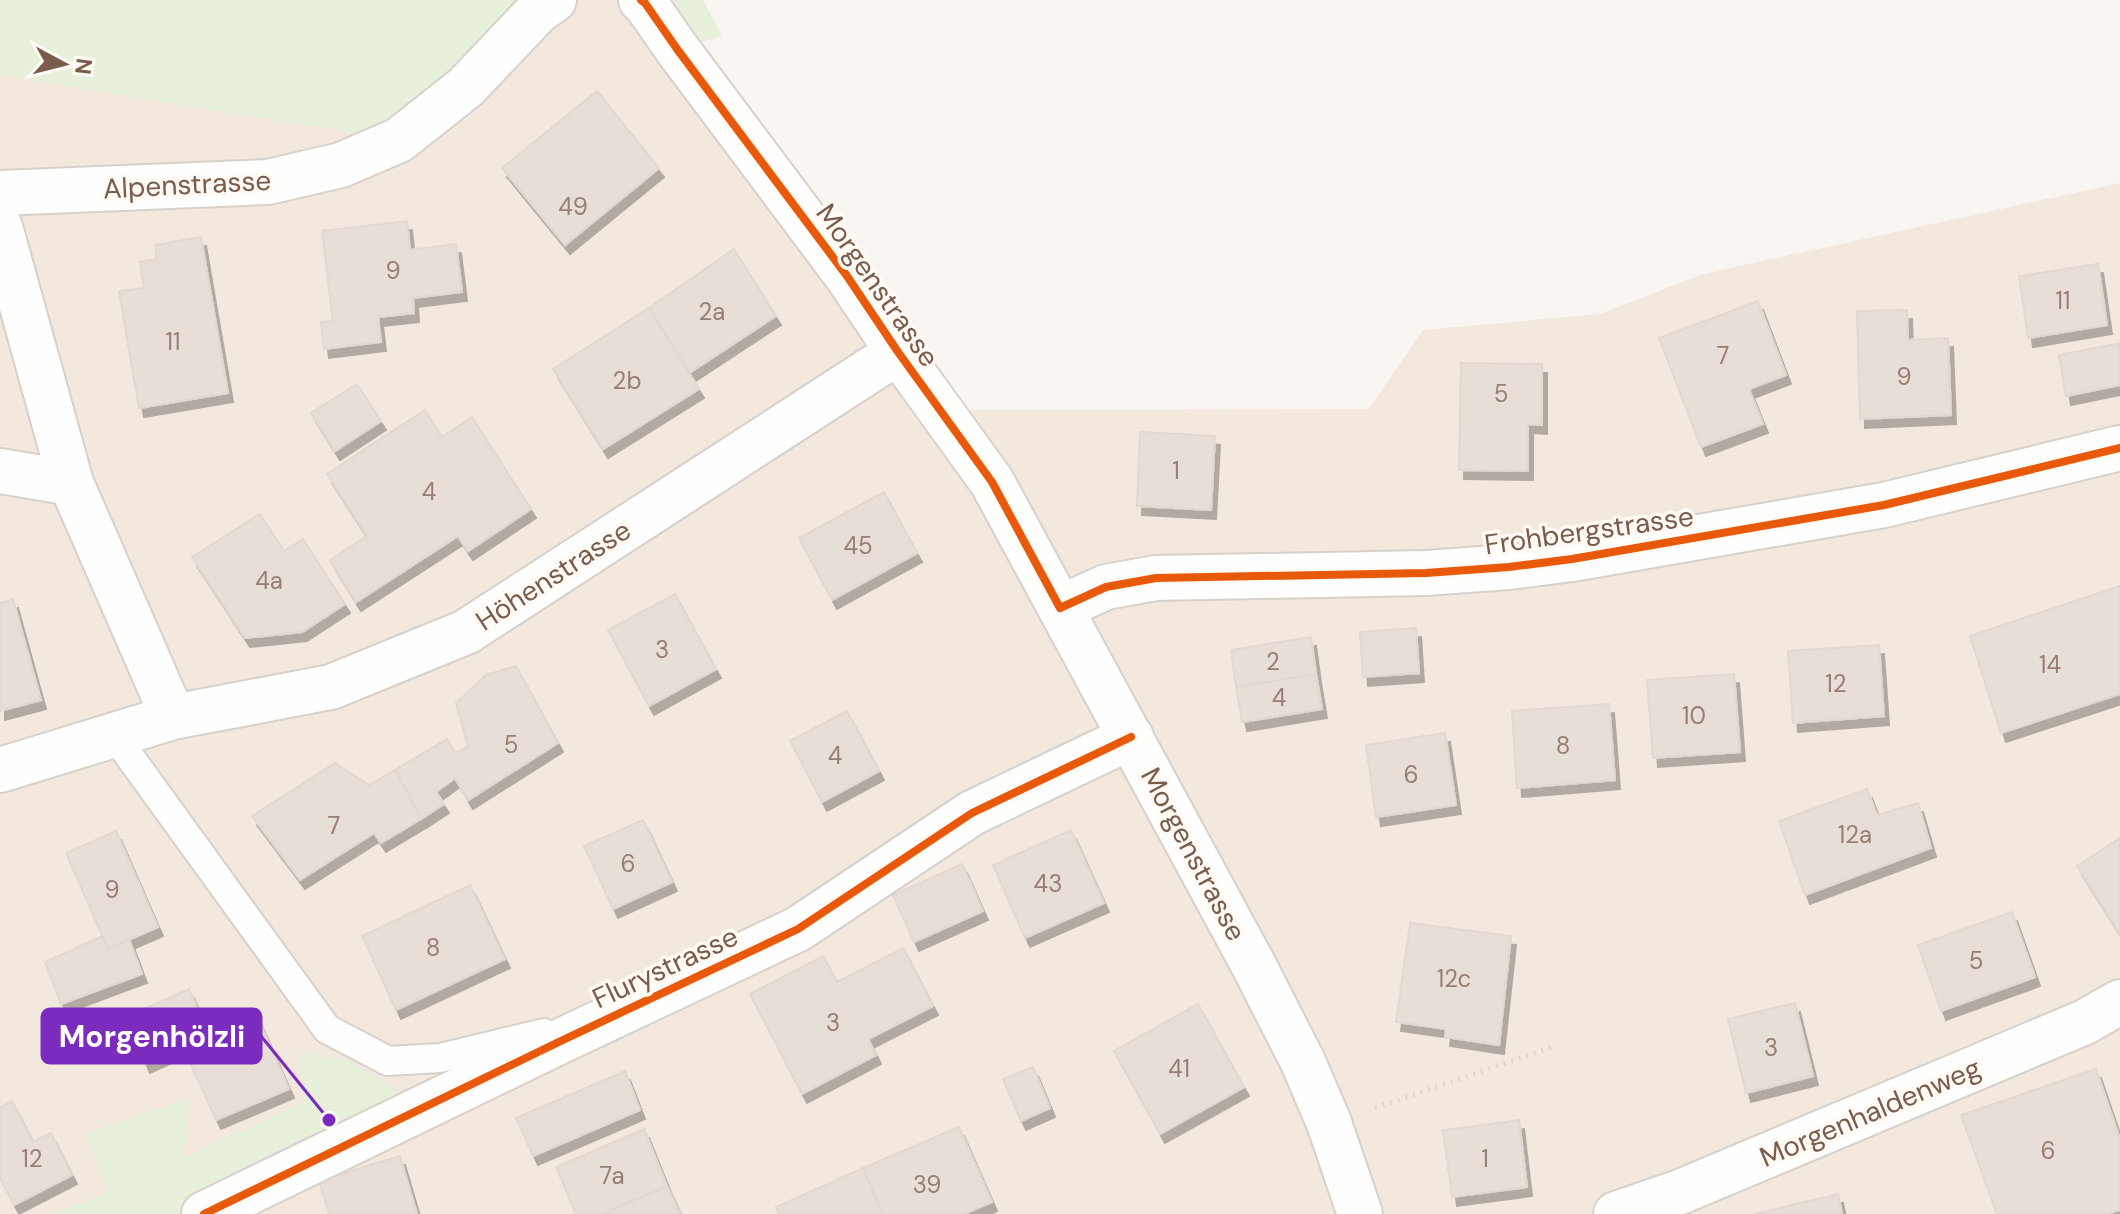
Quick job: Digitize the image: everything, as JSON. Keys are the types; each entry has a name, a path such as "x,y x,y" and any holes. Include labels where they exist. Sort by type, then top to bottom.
{"street":[{"name":"Alpenstrasse","path":"0,193 268,182 341,165 399,140 466,87 538,11 554,0"},
{"name":"Morgenstrasse","path":"641,0 847,276 992,482 1303,1062 1329,1123 1360,1214"},
{"path":"0,227 71,483 173,717"},
{"name":"Höhenstrasse","path":"0,770 173,717 331,687 466,632 898,352"},
{"name":"Frohbergstrasse","path":"1060,608 1106,587 1156,578 1426,573 1572,559 1884,505 2120,448"},
{"path":"0,471 71,483"},
{"name":"Flurystrasse","path":"204,1214 798,929 972,813 1131,737"},
{"name":"Morgenhaldenweg","path":"1616,1214 1680,1192 2085,1022 2120,1002"}],"lane":[{"name":"Flurystrasse","path":"114,735 327,1029 388,1061 440,1058 610,1018"}],"path":[{"path":"1397,1101 1555,1046"}],"shaded area":[{"path":"554,0 641,0 941,410 1369,409 1423,330 1600,314 1703,274 2120,183 2120,1214 0,1214 0,75 399,140"}],"green space":[{"path":"0,0 554,0 399,140 0,75"},
{"path":"641,0 703,0 722,36 677,49"},
{"path":"300,1051 350,1061 422,1107 204,1214 50,1214 109,1192 84,1134 190,1098 183,1158 304,1101"}],"building":[{"path":"597,91 659,168 565,245 502,168"},
{"path":"407,221 410,250 456,244 462,292 413,298 414,313 378,317 381,342 324,349 321,322 333,321 322,231"},
{"path":"201,237 228,393 139,408 119,291 144,288 140,262 157,259 155,245"},
{"path":"734,249 776,316 689,373 649,308"},
{"path":"2098,264 2107,325 2028,338 2019,276"},
{"path":"1758,301 1786,375 1749,389 1763,424 1701,447 1659,338"},
{"path":"649,308 699,389 603,449 553,369"},
{"path":"1907,310 1908,340 1948,338 1951,415 1860,419 1857,311"},
{"path":"2120,343 2120,385 2066,396 2059,355"},
{"path":"1461,363 1542,364 1542,425 1528,424 1528,471 1459,470"},
{"path":"357,384 381,421 335,451 311,413"},
{"path":"425,410 442,437 472,417 531,509 468,551 458,536 356,602 330,560 367,536 327,474"},
{"path":"1140,432 1215,436 1211,510 1137,506"},
{"path":"884,492 917,553 832,600 799,538"},
{"path":"260,514 284,551 303,539 345,604 302,632 245,638 192,557"},
{"path":"2120,586 2120,694 2001,733 1970,636"},
{"path":"675,594 716,669 649,706 608,630"},
{"path":"13,599 41,700 0,711 0,603"},
{"path":"1416,628 1419,673 1363,677 1360,632"},
{"path":"1311,637 1316,674 1236,687 1231,650"},
{"path":"1879,645 1884,716 1793,723 1788,651"},
{"path":"516,666 558,743 468,800 455,778 436,792 444,804 421,819 395,770 447,739 455,753 468,747 456,703 486,675"},
{"path":"1316,674 1322,709 1242,722 1236,687"},
{"path":"1734,674 1740,752 1653,758 1647,680"},
{"path":"1609,704 1615,780 1517,788 1512,711"},
{"path":"847,711 879,771 822,802 790,741"},
{"path":"1445,733 1456,805 1376,817 1366,745"},
{"path":"335,763 369,785 395,770 421,819 381,843 374,833 300,880 252,816"},
{"path":"1867,789 1877,815 1918,803 1931,848 1805,895 1779,821"},
{"path":"643,820 672,882 613,909 584,846"},
{"path":"1071,830 1104,903 1025,938 993,865"},
{"path":"116,831 158,927 108,949 66,853"},
{"path":"2120,838 2120,934 2077,866"},
{"path":"962,864 983,911 914,942 893,895"},
{"path":"470,885 505,959 396,1010 362,936"},
{"path":"2012,912 2035,977 1941,1011 1918,945"},
{"path":"1410,923 1511,936 1499,1045 1445,1037 1446,1029 1396,1022"},
{"path":"102,936 108,949 129,939 142,974 61,1004 45,962"},
{"path":"903,948 933,1006 868,1039 876,1055 802,1094 750,994 823,956 837,982"},
{"path":"189,989 208,1033 255,1012 289,1089 216,1120 183,1047 145,1064 125,1017"},
{"path":"1795,1003 1813,1076 1746,1093 1728,1019"},
{"path":"1198,1004 1244,1087 1160,1134 1114,1051"},
{"path":"1033,1067 1050,1108 1021,1121 1003,1079"},
{"path":"2096,1069 2120,1139 2120,1210 2106,1214 1997,1214 1961,1115"},
{"path":"625,1071 640,1110 533,1156 516,1118"},
{"path":"12,1101 33,1142 51,1133 72,1175 14,1205 0,1178 0,1108"},
{"path":"1519,1120 1527,1187 1452,1197 1443,1130"},
{"path":"959,1127 992,1202 964,1214 883,1214 863,1168"},
{"path":"644,1129 667,1186 602,1214 576,1214 556,1167"},
{"path":"400,1156 417,1214 329,1214 319,1181"},
{"path":"863,1168 883,1214 779,1214 776,1207"},
{"path":"667,1186 680,1214 602,1214"},
{"path":"1838,1194 1842,1214 1755,1214"}],"cycle path":[{"path":"641,0 847,276 992,482 1060,608 1106,587 1156,578 1426,573 1572,559 1884,505 2120,448"},
{"path":"204,1214 798,929 972,813 1131,737"}],"place":[{"name":"Morgenhölzli","path":"329,1120"}]}
